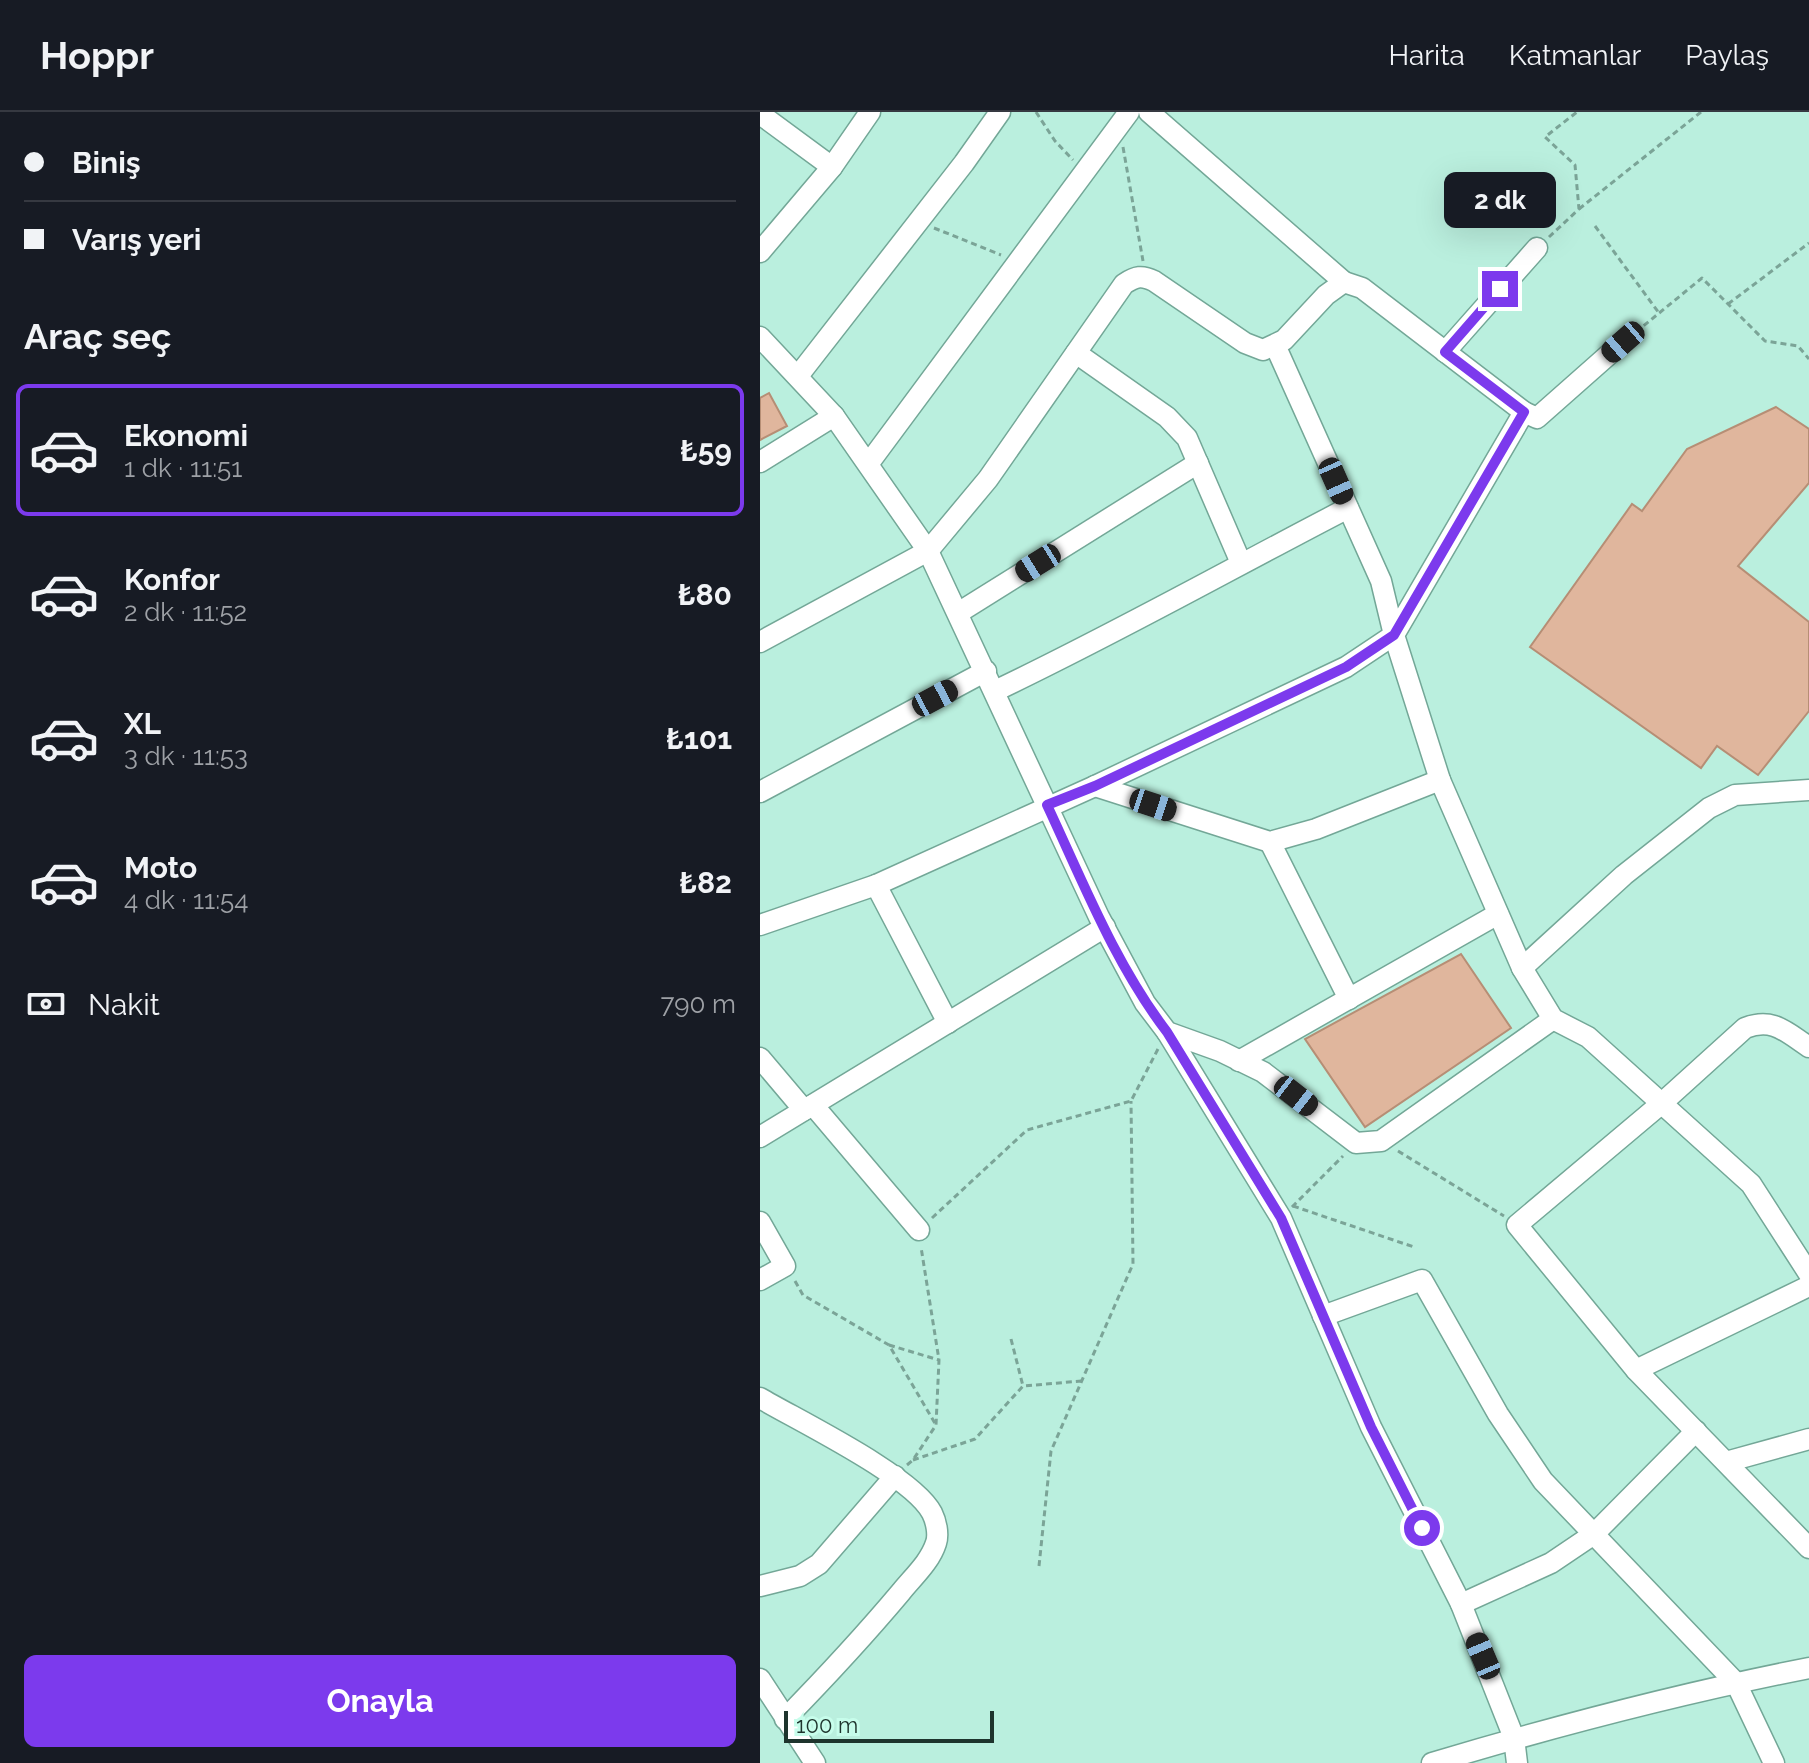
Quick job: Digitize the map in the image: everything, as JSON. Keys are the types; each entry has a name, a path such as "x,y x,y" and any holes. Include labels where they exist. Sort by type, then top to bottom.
{"street":[{"path":"760,252 832,167 870,112"},
{"path":"798,376 919,222 1000,112"},
{"path":"1149,112 1344,282 1362,288 1524,412 1537,418 1623,342"},
{"path":"760,114 832,167"},
{"path":"869,463 1086,170 1120,116"},
{"path":"1445,352 1537,248"},
{"path":"760,642 928,551 988,479 1124,284 1135,277 1146,277 1245,343 1263,350 1284,340 1326,295 1344,282"},
{"path":"760,337 834,416 928,551 1105,927 1145,1003 1287,1212 1323,1316 1371,1427 1461,1604 1514,1738 1517,1763"},
{"path":"1275,345 1381,581 1394,635 1440,780 1522,968 1553,1019 1588,1037 1751,1184 1809,1274"},
{"path":"1076,353 1174,422 1187,438 1241,563"},
{"path":"760,925 876,885 1047,805 1095,786 1346,667 1394,635 1524,412"},
{"path":"760,462 834,416"},
{"path":"958,613 1198,463"},
{"path":"995,691 1145,617 1348,508"},
{"path":"760,792 986,671"},
{"path":"1095,786 1270,842 1316,829 1440,780"},
{"path":"1522,968 1624,875 1709,808 1735,795 1809,790"},
{"path":"1270,842 1349,999"},
{"path":"876,885 948,1023"},
{"path":"1239,1061 1498,914"},
{"path":"760,1137 1105,927"},
{"path":"1167,1032 1263,1072 1356,1143 1381,1141 1553,1019"},
{"path":"1809,1047 1773,1024 1760,1022 1745,1028 1662,1103 1517,1225 1636,1370 1809,1548"},
{"path":"760,1058 809,1107 919,1230"},
{"path":"760,1222 785,1266 760,1280"},
{"path":"1323,1316 1422,1280 1498,1414 1543,1481 1736,1683 1774,1763"},
{"path":"1636,1370 1809,1286"},
{"path":"760,1398 895,1476 921,1498 931,1512 936,1527 937,1541 927,1561 853,1650 785,1719"},
{"path":"1461,1604 1551,1563 1594,1534 1696,1431"},
{"path":"1726,1462 1809,1439"},
{"path":"760,1586 800,1576 819,1564 895,1476"},
{"path":"1432,1763 1514,1738 1809,1668"},
{"path":"760,1679 815,1763"}],"path":[{"path":"1036,112 1067,156 1086,170"},
{"path":"1577,112 1545,137 1575,165 1579,209"},
{"path":"1537,248 1579,209 1701,112"},
{"path":"1120,116 1146,277"},
{"path":"919,222 1017,261"},
{"path":"1595,226 1659,313"},
{"path":"1728,304 1809,243"},
{"path":"1623,342 1702,278 1765,341 1798,346 1809,359"},
{"path":"1039,1566 1051,1451 1133,1264 1131,1101 1167,1032"},
{"path":"895,1476 913,1460 936,1425 939,1360 919,1230 1027,1130 1131,1101"},
{"path":"1381,1141 1517,1225"},
{"path":"1356,1143 1287,1212 1414,1247"},
{"path":"785,1266 803,1295 889,1345 939,1360"},
{"path":"1011,1339 1023,1386"},
{"path":"889,1345 936,1425"},
{"path":"913,1460 975,1439 1023,1386 1082,1381"}],"building":[{"path":"769,393 787,426 760,440 760,398"},
{"path":"1776,407 1809,429 1809,483 1738,566 1809,622 1809,711 1758,775 1717,746 1701,768 1530,647 1632,504 1642,511 1687,449"},
{"path":"1461,954 1511,1028 1365,1127 1305,1039"}],"route":[{"path":"1422,1528 1371,1427 1281,1218 1167,1032 1145,1003 1099,917 1047,805 1095,786 1346,667 1394,635 1524,412 1445,352 1500,289"}]}
